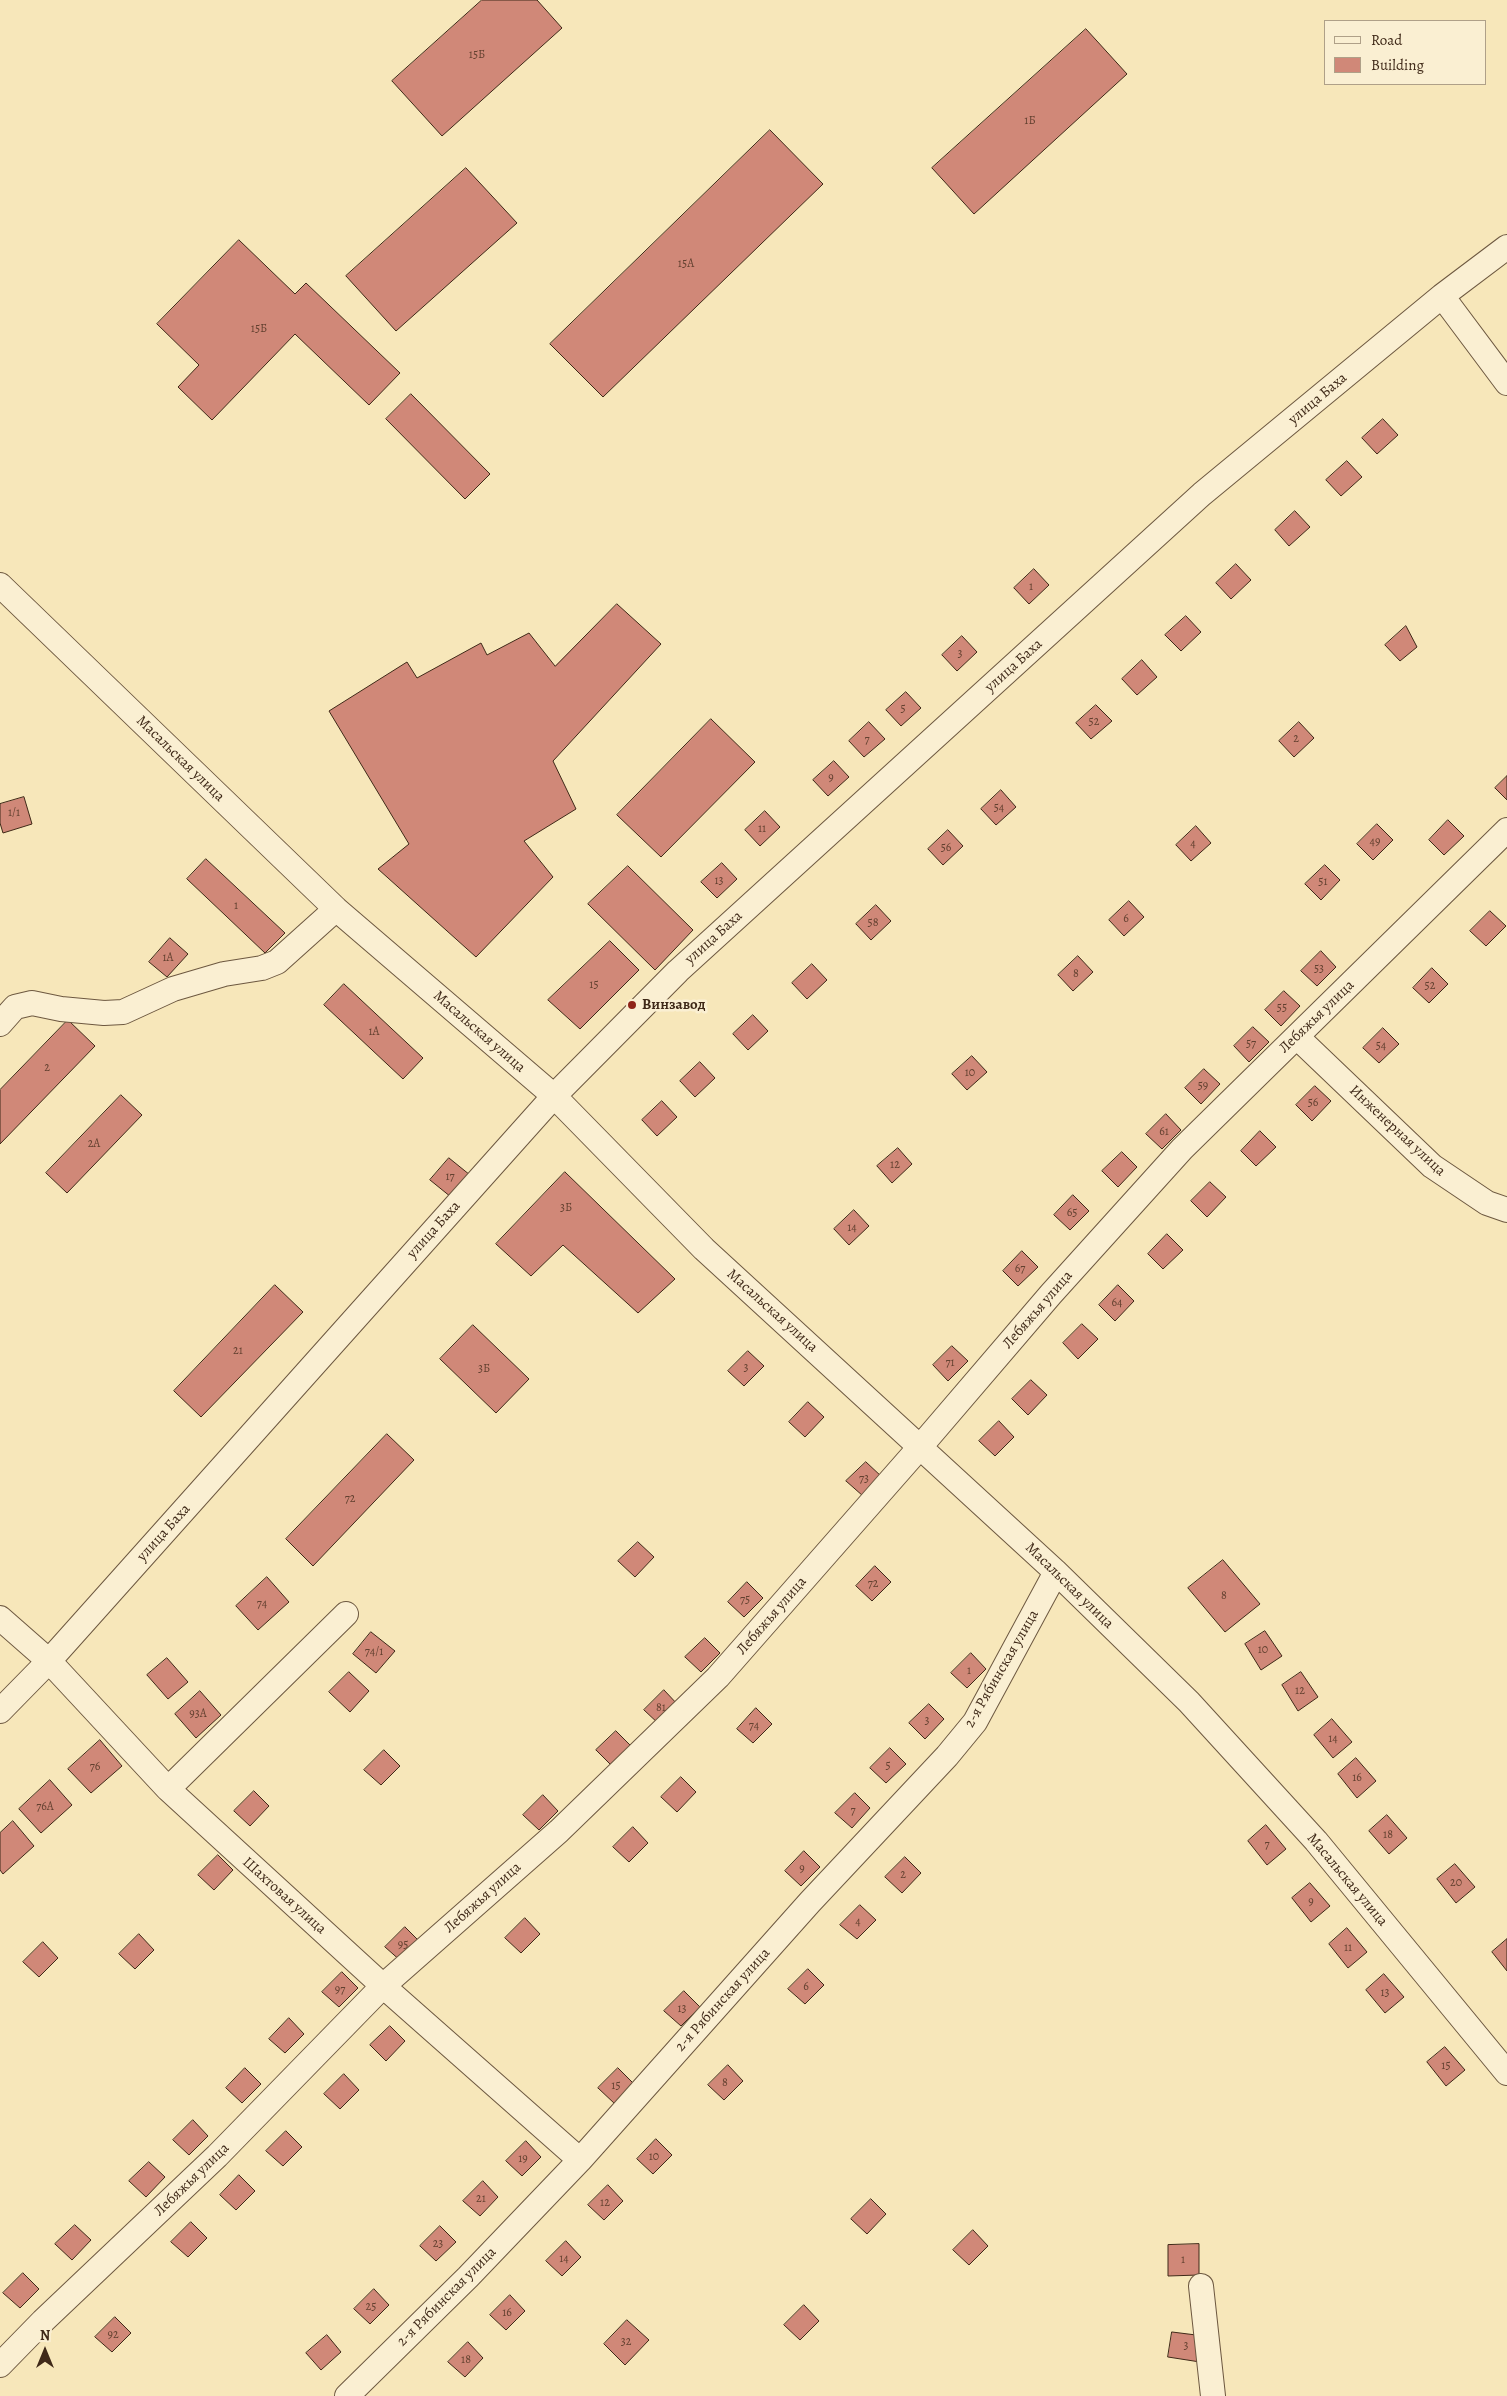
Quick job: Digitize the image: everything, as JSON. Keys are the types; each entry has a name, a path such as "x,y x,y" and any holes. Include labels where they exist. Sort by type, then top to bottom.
{"street":[{"name":"улица Баха","path":"0,1711 49,1662 554,1096 678,971 1202,494 1442,296 1507,247"},
{"path":"1442,296 1507,382"},
{"name":"Масальская улица","path":"0,585 336,909 554,1096 704,1249 1056,1572 1189,1702 1316,1842 1507,2073"},
{"name":"Лебяжья улица","path":"0,2364 217,2156 383,1986 559,1831 718,1677 920,1447 1051,1294 1182,1149 1507,830"},
{"path":"0,1024 15,1008 32,1003 61,1010 104,1013 123,1012 173,989 224,974 262,968 277,962 336,909"},
{"name":"Инженерная улица","path":"1297,1037 1432,1166 1487,1203 1507,1210"},
{"name":"2-я Рябинская улица","path":"347,2396 468,2277 580,2160 810,1902 927,1778 975,1722 1056,1572"},
{"path":"168,1789 346,1614"},
{"name":"Шахтовая улица","path":"0,1618 49,1662 168,1789 383,1986 580,2160"},
{"path":"1201,2286 1213,2396"}],"building":[{"path":"482,0 537,0 562,28 442,136 392,81"},
{"path":"1086,29 1127,74 974,214 932,168"},
{"path":"770,130 823,184 603,397 550,344"},
{"path":"466,168 517,223 396,331 346,276"},
{"path":"239,240 295,294 306,283 400,373 369,405 295,334 212,420 178,387 199,365 157,324"},
{"path":"411,394 490,474 465,499 386,419"},
{"path":"1383,419 1398,435 1377,454 1362,438"},
{"path":"1347,461 1362,477 1341,496 1326,480"},
{"path":"1295,511 1310,527 1289,546 1275,530"},
{"path":"1236,564 1251,580 1231,599 1216,583"},
{"path":"1034,569 1049,585 1029,604 1014,588"},
{"path":"617,604 661,644 553,761 576,809 524,841 553,877 476,957 378,869 409,844 329,711 407,662 417,678 481,643 487,655 529,633 555,666"},
{"path":"1186,616 1201,632 1181,651 1165,635"},
{"path":"1406,626 1417,647 1400,661 1385,645"},
{"path":"962,636 977,652 957,671 942,655"},
{"path":"1142,660 1157,677 1137,695 1122,679"},
{"path":"906,692 921,708 901,726 886,710"},
{"path":"1096,705 1112,721 1091,739 1076,723"},
{"path":"711,719 755,762 661,857 617,815"},
{"path":"869,722 885,739 864,757 849,741"},
{"path":"1299,722 1314,738 1294,757 1279,741"},
{"path":"834,761 849,777 828,796 813,780"},
{"path":"1507,776 1507,800 1495,788"},
{"path":"1001,790 1016,807 996,825 981,809"},
{"path":"24,797 32,824 3,833 0,823 0,804"},
{"path":"765,811 780,827 760,846 745,830"},
{"path":"1448,820 1464,836 1444,855 1429,840"},
{"path":"1377,824 1393,840 1373,860 1357,844"},
{"path":"1196,826 1211,843 1191,861 1176,845"},
{"path":"948,830 963,846 943,865 928,849"},
{"path":"206,859 285,933 265,953 187,879"},
{"path":"722,863 737,879 717,898 701,882"},
{"path":"1325,865 1340,880 1321,900 1305,884"},
{"path":"628,866 693,930 655,970 588,904"},
{"path":"1129,901 1144,917 1124,936 1109,920"},
{"path":"876,905 891,921 871,940 856,924"},
{"path":"1490,911 1506,926 1486,946 1470,931"},
{"path":"170,938 188,954 167,977 149,962"},
{"path":"610,941 639,970 580,1029 548,1000"},
{"path":"1321,951 1336,967 1317,986 1301,971"},
{"path":"1078,956 1093,972 1073,991 1058,975"},
{"path":"812,964 827,980 807,999 792,983"},
{"path":"1432,968 1448,984 1429,1003 1413,988"},
{"path":"344,984 423,1058 403,1079 324,1005"},
{"path":"1284,991 1300,1006 1281,1026 1265,1010"},
{"path":"753,1015 768,1031 748,1050 733,1034"},
{"path":"68,1020 95,1046 0,1144 0,1090"},
{"path":"1253,1027 1269,1042 1249,1062 1234,1046"},
{"path":"1383,1028 1399,1044 1379,1063 1363,1048"},
{"path":"972,1056 987,1072 967,1090 952,1074"},
{"path":"700,1062 715,1078 695,1097 680,1081"},
{"path":"1204,1069 1220,1084 1201,1104 1185,1088"},
{"path":"1315,1086 1331,1101 1312,1121 1296,1105"},
{"path":"121,1095 142,1115 67,1193 46,1173"},
{"path":"662,1101 677,1117 657,1136 642,1120"},
{"path":"1166,1114 1181,1130 1162,1149 1146,1134"},
{"path":"1260,1131 1276,1147 1256,1166 1241,1151"},
{"path":"898,1148 912,1164 892,1183 877,1166"},
{"path":"1122,1152 1137,1167 1118,1187 1102,1171"},
{"path":"449,1158 470,1175 451,1197 430,1180"},
{"path":"565,1172 675,1279 638,1313 563,1245 531,1276 496,1244"},
{"path":"1210,1182 1226,1197 1207,1217 1191,1201"},
{"path":"1073,1195 1089,1211 1070,1230 1054,1215"},
{"path":"854,1210 869,1226 849,1245 834,1229"},
{"path":"1167,1234 1183,1250 1163,1269 1148,1254"},
{"path":"1022,1251 1038,1267 1018,1286 1003,1271"},
{"path":"275,1285 303,1312 201,1417 174,1391"},
{"path":"1118,1285 1134,1301 1115,1321 1099,1305"},
{"path":"1082,1324 1098,1339 1078,1359 1063,1343"},
{"path":"473,1325 529,1379 496,1413 440,1359"},
{"path":"952,1346 968,1361 948,1381 933,1365"},
{"path":"748,1351 764,1366 744,1386 728,1371"},
{"path":"1031,1380 1047,1395 1028,1415 1012,1399"},
{"path":"808,1402 824,1417 805,1437 789,1422"},
{"path":"999,1421 1014,1437 995,1456 979,1441"},
{"path":"387,1434 414,1460 313,1566 286,1539"},
{"path":"866,1462 882,1477 863,1496 846,1481"},
{"path":"638,1542 654,1557 635,1577 618,1561"},
{"path":"1223,1560 1260,1604 1225,1632 1188,1588"},
{"path":"875,1566 891,1582 872,1601 856,1586"},
{"path":"267,1577 289,1602 258,1630 236,1606"},
{"path":"747,1582 763,1598 744,1617 728,1602"},
{"path":"1265,1631 1282,1656 1261,1670 1245,1644"},
{"path":"371,1632 395,1651 376,1673 353,1654"},
{"path":"705,1638 720,1653 701,1672 685,1657"},
{"path":"971,1653 986,1669 967,1688 951,1673"},
{"path":"167,1658 188,1682 168,1699 147,1675"},
{"path":"349,1672 369,1691 350,1712 329,1692"},
{"path":"1301,1672 1318,1697 1298,1711 1282,1685"},
{"path":"664,1690 679,1706 660,1725 644,1710"},
{"path":"200,1691 221,1715 196,1738 175,1714"},
{"path":"929,1704 944,1719 925,1739 909,1723"},
{"path":"756,1708 772,1724 753,1743 737,1729"},
{"path":"1332,1719 1352,1742 1333,1758 1314,1735"},
{"path":"616,1731 631,1746 612,1766 596,1750"},
{"path":"100,1740 122,1766 91,1793 68,1769"},
{"path":"890,1748 906,1764 886,1783 870,1768"},
{"path":"384,1750 400,1766 381,1785 364,1770"},
{"path":"1356,1758 1376,1781 1357,1798 1338,1774"},
{"path":"681,1777 696,1792 677,1812 661,1797"},
{"path":"50,1780 72,1805 41,1833 19,1809"},
{"path":"254,1791 269,1806 250,1826 234,1811"},
{"path":"855,1793 870,1808 852,1828 835,1813"},
{"path":"543,1795 558,1811 539,1830 523,1815"},
{"path":"1387,1815 1407,1838 1389,1854 1369,1831"},
{"path":"13,1821 34,1846 3,1874 0,1870 0,1833"},
{"path":"1266,1825 1286,1849 1267,1865 1248,1841"},
{"path":"633,1827 648,1843 629,1862 613,1847"},
{"path":"804,1851 820,1867 801,1886 785,1871"},
{"path":"218,1855 233,1870 214,1890 198,1875"},
{"path":"905,1857 921,1873 902,1893 885,1877"},
{"path":"1455,1864 1475,1887 1456,1903 1437,1879"},
{"path":"1310,1883 1330,1906 1311,1922 1292,1898"},
{"path":"860,1905 876,1920 857,1939 840,1925"},
{"path":"525,1918 540,1934 521,1953 505,1938"},
{"path":"405,1927 421,1943 402,1962 385,1947"},
{"path":"1347,1928 1367,1952 1348,1968 1329,1944"},
{"path":"139,1934 154,1950 135,1969 119,1954"},
{"path":"1507,1939 1507,1971 1492,1952"},
{"path":"43,1942 58,1958 39,1977 23,1962"},
{"path":"808,1969 824,1985 805,2004 788,1989"},
{"path":"342,1972 358,1988 339,2007 322,1992"},
{"path":"1384,1974 1404,1997 1385,2013 1366,1990"},
{"path":"684,1991 700,2007 681,2026 664,2011"},
{"path":"289,2018 304,2034 285,2053 269,2039"},
{"path":"390,2026 405,2041 386,2061 370,2045"},
{"path":"1445,2047 1465,2070 1446,2086 1427,2062"},
{"path":"728,2065 743,2081 724,2100 708,2085"},
{"path":"245,2068 261,2084 242,2103 226,2088"},
{"path":"618,2068 634,2084 615,2104 598,2088"},
{"path":"344,2074 359,2090 340,2109 324,2094"},
{"path":"193,2120 208,2136 189,2155 173,2140"},
{"path":"286,2131 302,2147 283,2166 266,2151"},
{"path":"656,2139 672,2155 653,2174 637,2159"},
{"path":"526,2141 541,2157 522,2176 506,2161"},
{"path":"149,2162 165,2177 146,2197 129,2181"},
{"path":"239,2175 255,2191 236,2210 220,2195"},
{"path":"483,2181 498,2197 480,2216 463,2201"},
{"path":"608,2185 623,2201 604,2220 588,2205"},
{"path":"871,2199 886,2214 867,2234 851,2219"},
{"path":"191,2222 207,2238 188,2257 171,2242"},
{"path":"75,2225 91,2240 72,2260 55,2244"},
{"path":"440,2226 456,2242 436,2261 420,2246"},
{"path":"973,2230 988,2246 969,2265 953,2250"},
{"path":"566,2241 581,2257 562,2276 546,2261"},
{"path":"1199,2244 1199,2275 1168,2276 1168,2245"},
{"path":"23,2273 39,2289 20,2308 3,2293"},
{"path":"374,2289 389,2305 370,2324 354,2309"},
{"path":"510,2295 525,2311 506,2330 490,2315"},
{"path":"804,2305 819,2321 800,2340 784,2325"},
{"path":"115,2317 131,2333 112,2352 95,2337"},
{"path":"627,2320 649,2340 625,2365 604,2344"},
{"path":"1172,2332 1204,2336 1200,2362 1168,2357"},
{"path":"327,2335 341,2352 321,2370 306,2353"},
{"path":"468,2342 483,2358 465,2377 448,2362"}],"place":[{"name":"Винзавод","path":"632,1005"}]}
